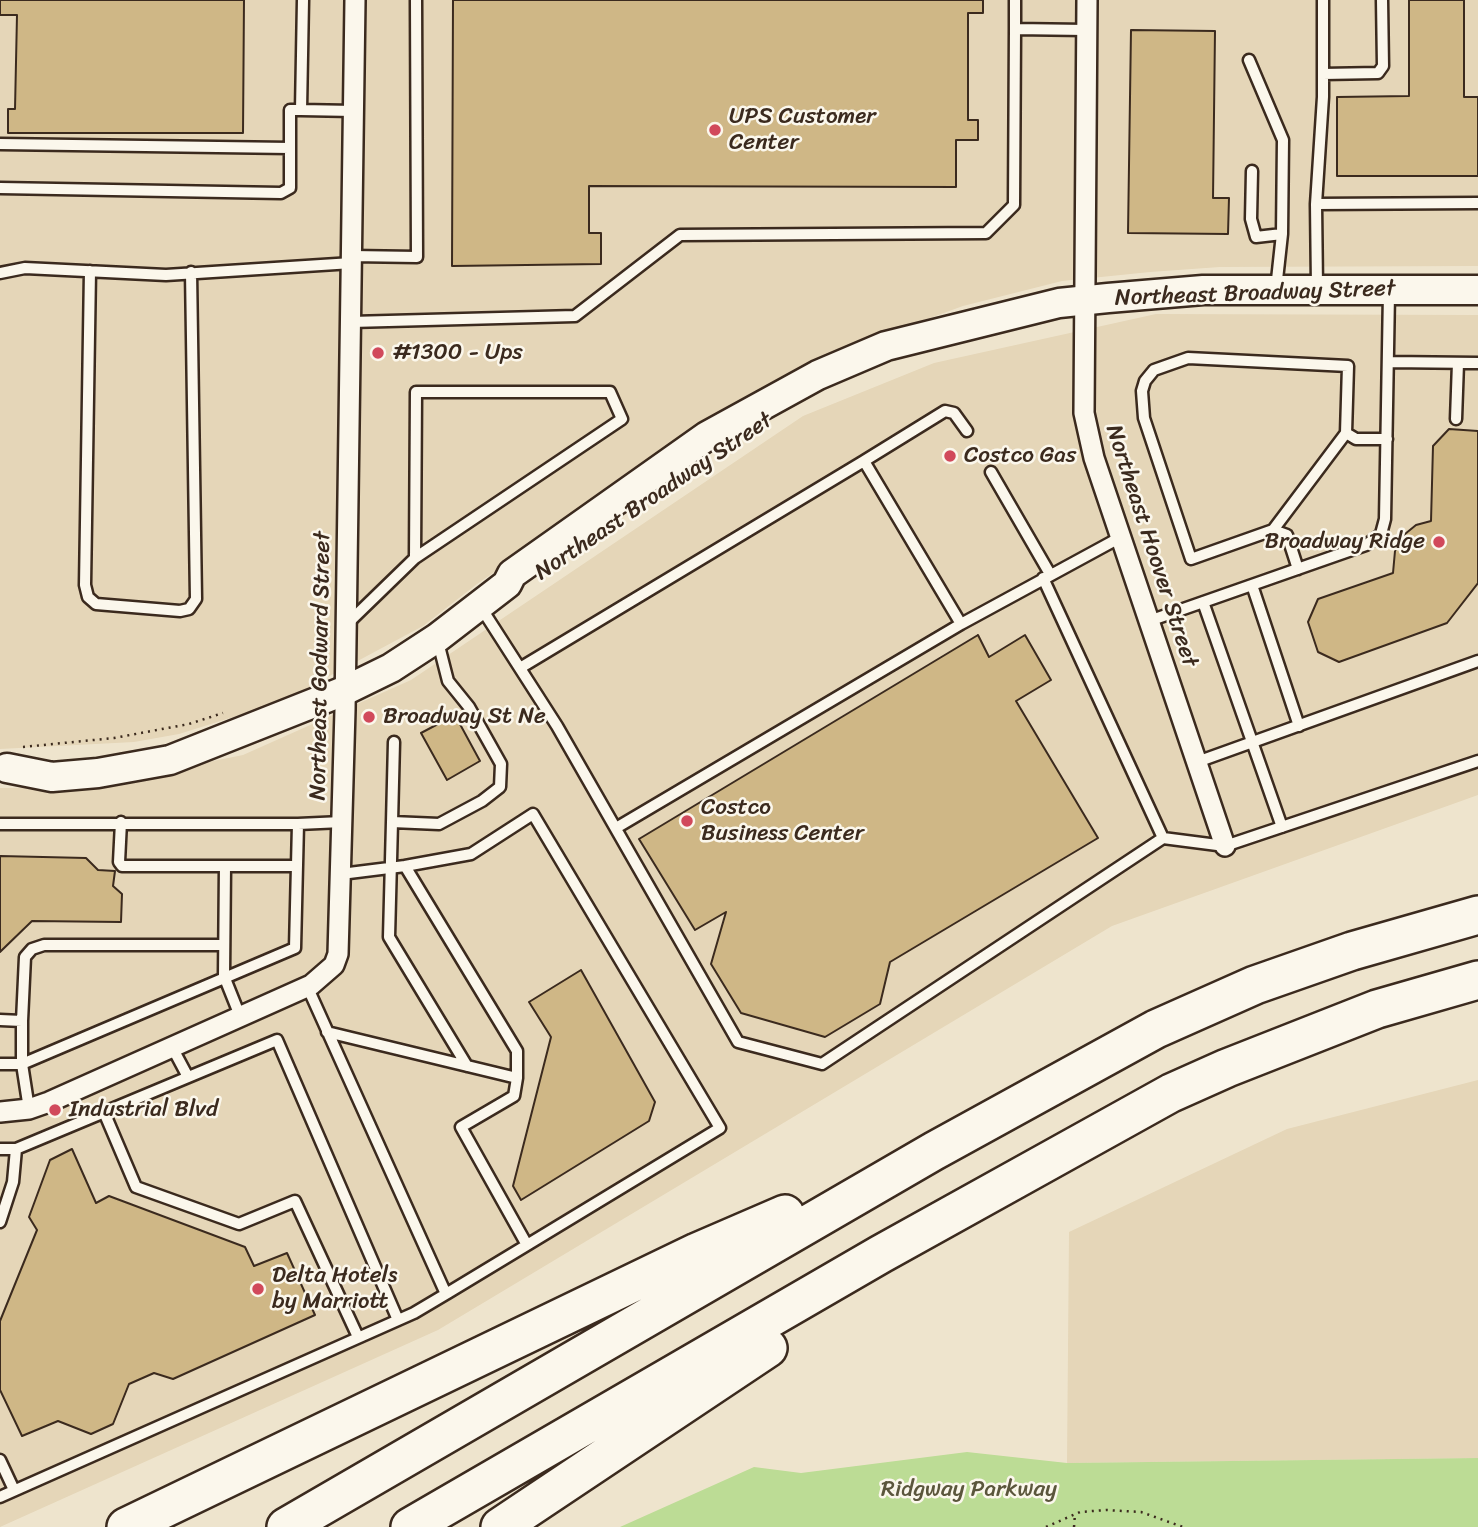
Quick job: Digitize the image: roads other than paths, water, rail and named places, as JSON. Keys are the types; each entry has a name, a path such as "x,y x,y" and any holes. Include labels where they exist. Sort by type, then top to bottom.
{"highway":[{"path":"286,1527 934,1151 1156,1029 1243,990 1352,951 1478,915"},
{"path":"410,1527 881,1254 1171,1093 1239,1063 1377,1009 1478,980"},
{"path":"500,1527 737,1367 1171,1093"},
{"path":"126,1527 697,1252 934,1151"}],"main road":[{"name":"Northeast Broadway Street","path":"6,760 127,751 192,738 227,724 344,691 391,668 436,638 507,584 512,574 739,417 818,375 886,346 1012,314 1083,300 1203,290 1478,290"}],"street":[{"name":"Northeast Godward Street","path":"0,1112 29,1109 307,986 334,965 338,954 346,626 355,0"},
{"name":"Northeast Hoover Street","path":"1087,0 1082,393 1085,421 1121,537 1225,846"}],"lane":[{"path":"301,110 303,0"},
{"path":"0,273 25,268 166,275 352,259 417,257 416,0"},
{"path":"351,322 575,316 680,235 986,233 1014,205 1015,0"},
{"path":"1317,290 1316,205 1324,74 1323,0"},
{"path":"1324,74 1378,73 1383,66 1382,0"},
{"path":"1015,29 1086,30"},
{"path":"1249,60 1283,140 1282,234 1276,290"},
{"path":"0,188 281,193 290,188 290,110 354,111"},
{"path":"0,144 290,148"},
{"path":"1252,171 1251,219 1256,237 1282,234"},
{"path":"1316,205 1478,203"},
{"path":"90,271 85,585 88,597 96,604 180,611 189,609 196,598 191,272"},
{"path":"1149,621 1366,545 1381,534 1385,519 1389,289"},
{"path":"1188,358 1348,366 1346,432 1273,530 1191,559 1144,418 1142,391 1154,370 1188,358"},
{"path":"1389,362 1478,363"},
{"path":"1456,419 1458,363"},
{"path":"346,626 415,558 622,419 610,392 416,393 415,558"},
{"path":"520,668 945,411 954,412 967,431"},
{"path":"1346,432 1356,439 1387,439"},
{"path":"864,461 961,624"},
{"path":"991,472 1047,576 1163,838"},
{"path":"1273,530 1287,535 1298,569"},
{"path":"616,828 961,624 1121,537"},
{"path":"1252,585 1299,726"},
{"path":"1203,602 1282,827"},
{"path":"480,605 616,828 738,1042 822,1064 1163,838 1225,846 1478,761"},
{"path":"392,822 439,824 447,821 495,792 502,780 501,764 469,707 448,681 436,638"},
{"path":"1197,762 1478,661"},
{"path":"394,742 389,937 467,1066"},
{"path":"0,1497 398,1320 446,1294 720,1128 533,814 471,854 341,874"},
{"path":"121,822 119,862 122,866 297,866"},
{"path":"0,824 342,822"},
{"path":"0,1064 22,1064 295,948 298,824"},
{"path":"225,866 224,976 240,1017"},
{"path":"405,866 517,1051 517,1078 513,1096 461,1127 527,1245"},
{"path":"29,1109 22,1064 22,1021 25,957 32,949 44,945 224,945"},
{"path":"307,986 446,1294"},
{"path":"0,1020 22,1021"},
{"path":"327,1032 517,1078"},
{"path":"0,1149 16,1149 277,1040 398,1320"},
{"path":"172,1047 188,1077"},
{"path":"104,1112 136,1187 239,1224 295,1201 358,1337"},
{"path":"0,1222 13,1182 16,1149"},
{"path":"0,1460 15,1490"}],"place":[{"name":"UPS Customer Center","path":"715,130"},
{"name":"#1300 - Ups","path":"378,353"},
{"name":"Costco Gas","path":"950,456"},
{"name":"Broadway Ridge","path":"1439,542"},
{"name":"Broadway St Ne","path":"369,717"},
{"name":"Costco Business Center","path":"687,821"},
{"name":"Industrial Blvd","path":"55,1110"},
{"name":"Delta Hotels by Marriott","path":"258,1289"}],"park label":[{"name":"Ridgway Parkway","path":"969,1490"}]}
